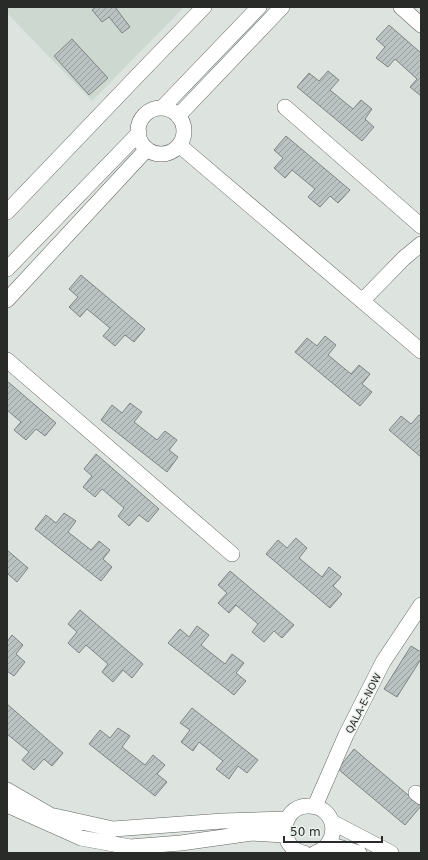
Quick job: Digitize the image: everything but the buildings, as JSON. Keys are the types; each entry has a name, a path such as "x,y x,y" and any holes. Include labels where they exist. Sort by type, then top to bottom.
{"street":[{"path":"7,212 204,7"},
{"path":"162,108 259,7"},
{"path":"178,116 282,7"},
{"path":"401,7 421,25"},
{"path":"285,107 421,226"},
{"path":"162,108 173,112 178,116 184,125 184,136 179,145 168,153 161,154 154,153 147,149 138,133 139,127 145,116 155,109 162,108"},
{"path":"7,269 138,133"},
{"path":"179,145 421,351"},
{"path":"7,300 147,149"},
{"path":"362,301 404,258 421,244"},
{"path":"7,360 232,554"},
{"name":"QALA-E-NOW","path":"315,806 346,735 383,662 421,605"},
{"path":"7,790 50,815 113,829 223,821 287,819"},
{"path":"7,805 81,838 130,847 181,843 252,833 285,835"},
{"path":"304,853 288,843 285,835 285,827 287,819 292,812 298,808 306,806 315,806 322,809 332,822 332,838 323,850 315,853"},
{"path":"332,822 391,853"},
{"path":"328,844 359,853"}],"shaded area":[{"path":"7,7 184,7 92,101 7,13"}]}
